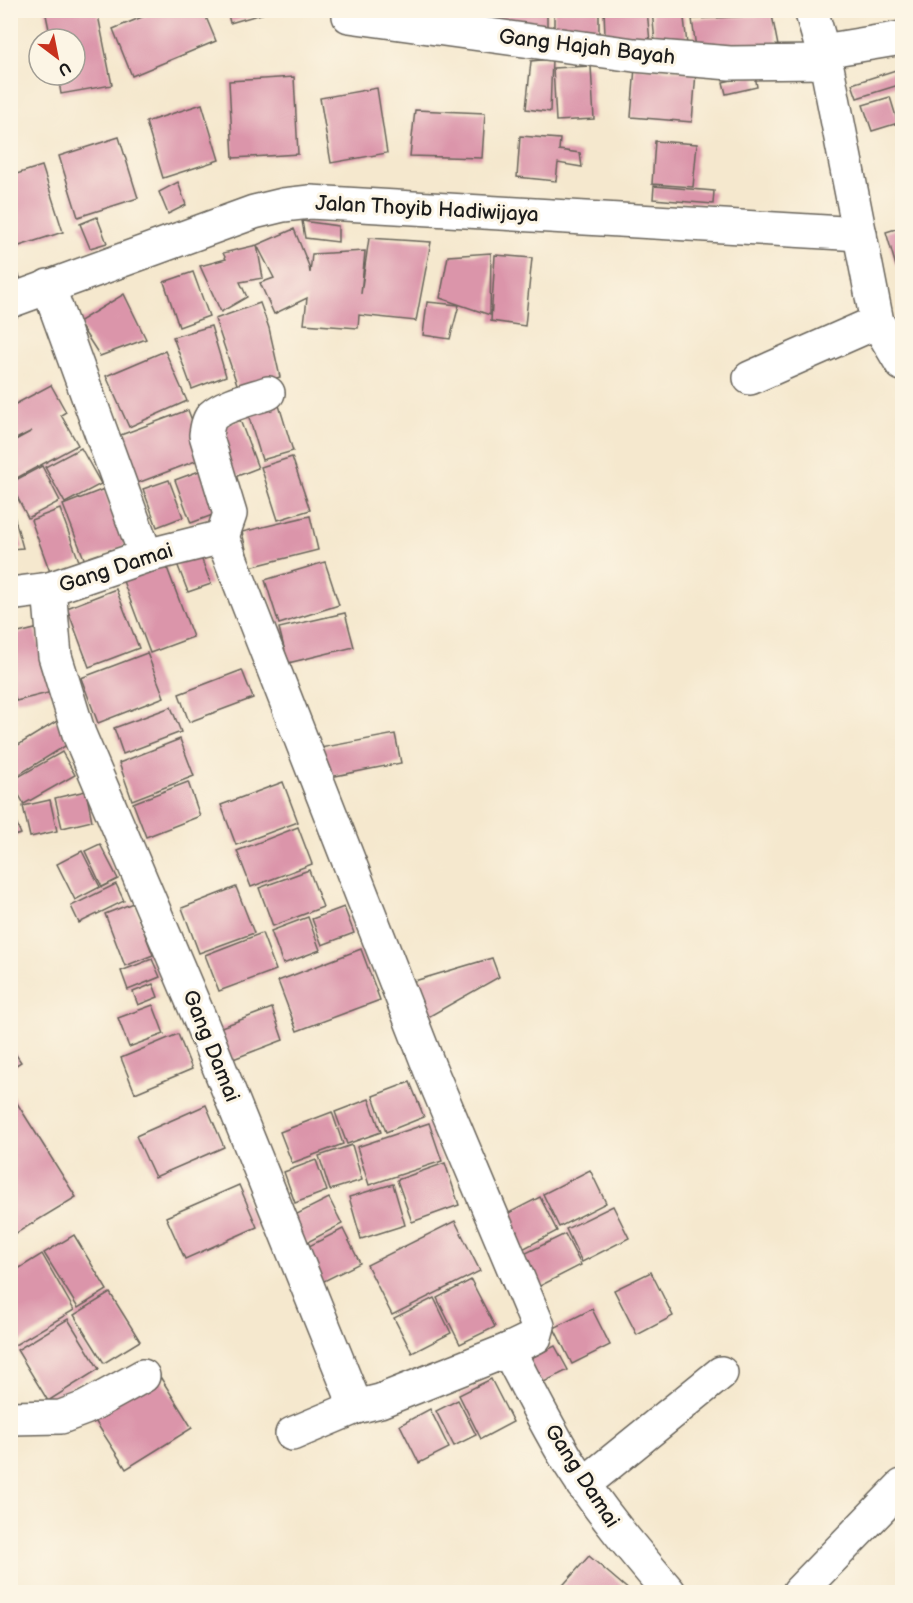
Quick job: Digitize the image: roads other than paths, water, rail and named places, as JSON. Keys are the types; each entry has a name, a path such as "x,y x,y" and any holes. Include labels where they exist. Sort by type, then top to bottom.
{"street":[{"path":"811,10 825,56 877,322 903,364"},
{"name":"Gang Hajah Bayah","path":"349,16 634,56 730,63 825,56 903,38"},
{"name":"Jalan Thoyib Hadiwijaya","path":"10,301 254,212 310,202 860,234"},
{"path":"48,286 146,555"},
{"path":"750,378 877,322"},
{"path":"268,393 222,410 212,417 207,426 206,435 230,514 222,537 430,1069 537,1326 535,1337 508,1350 380,1401 356,1407 292,1434"},
{"name":"Gang Damai","path":"222,537 146,555 49,589 55,656 79,734 199,1017 356,1407"},
{"path":"10,594 49,589"},
{"name":"Gang Damai","path":"508,1350 583,1485 626,1542 669,1593"},
{"path":"583,1485 721,1373"},
{"path":"10,1418 61,1417 85,1408 143,1376"},
{"path":"799,1593 903,1486"}]}
